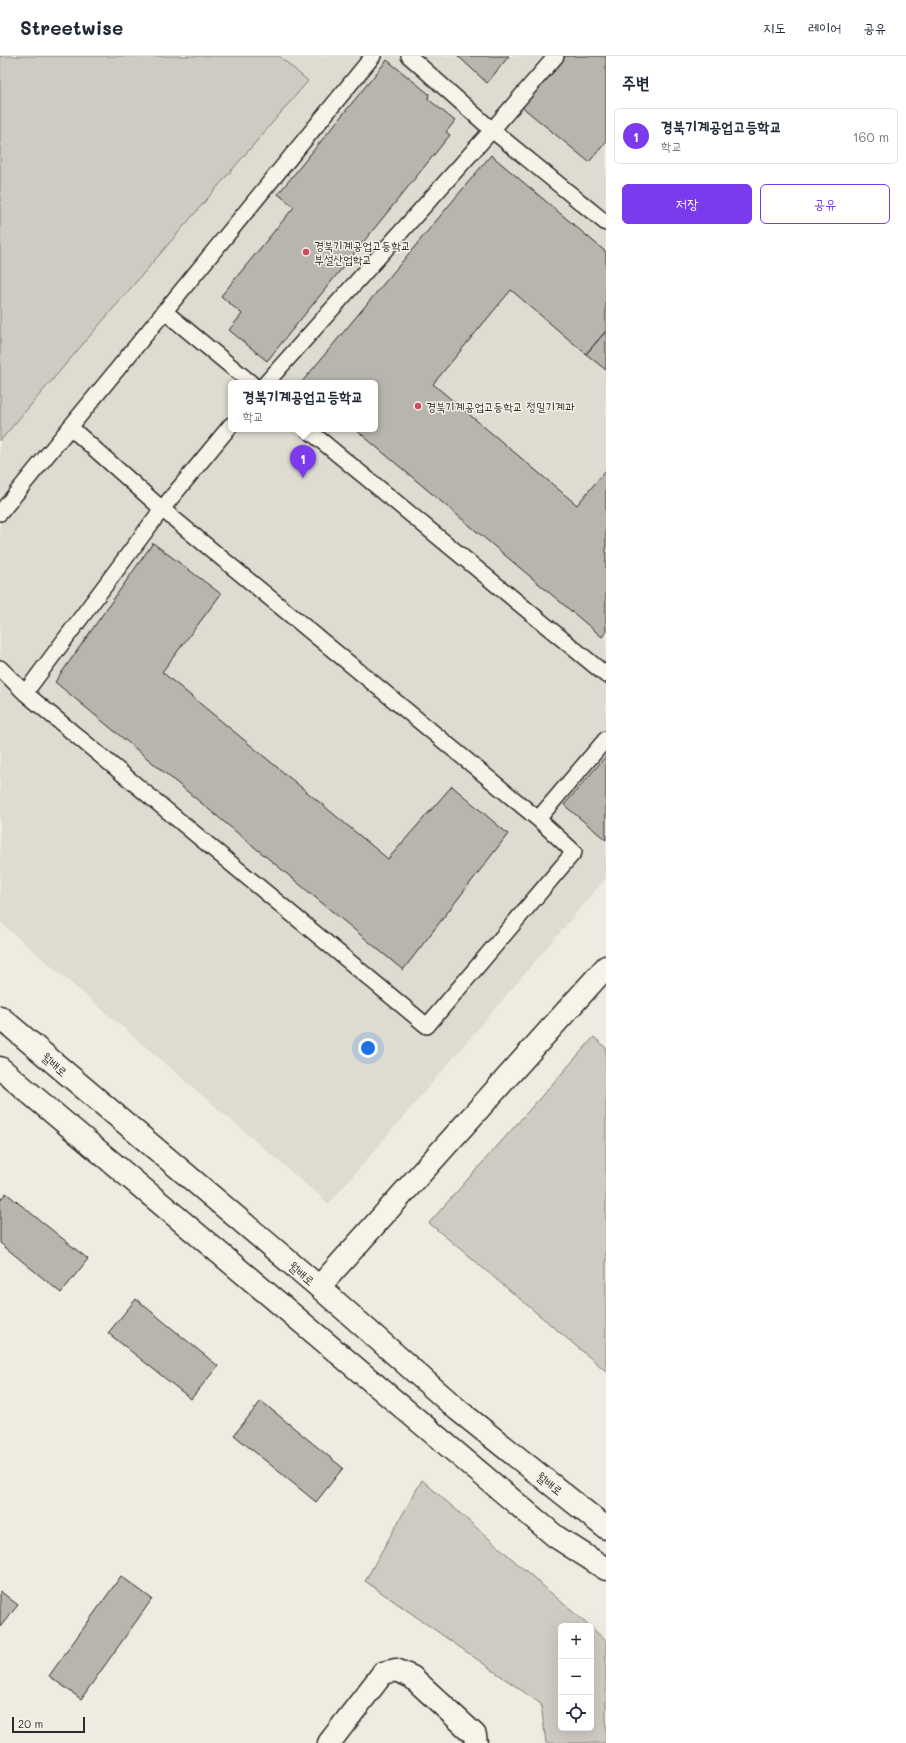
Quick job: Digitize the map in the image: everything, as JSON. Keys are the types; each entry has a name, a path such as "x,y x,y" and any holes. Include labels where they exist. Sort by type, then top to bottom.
{"main road":[{"path":"319,1287 602,981"},
{"name":"월배로","path":"0,1017 319,1287 458,1410 606,1528"},
{"path":"0,1068 555,1536 606,1569"},
{"path":"328,1743 383,1674 396,1670 412,1677 475,1735 476,1743"}],"lane":[{"path":"0,513 373,56"},
{"path":"409,56 492,130 606,223"},
{"path":"269,380 492,130 556,56"},
{"path":"164,311 247,380"},
{"path":"0,668 25,693 427,1026 574,852 538,818 162,509 70,427"},
{"path":"25,693 162,509 228,429"},
{"path":"311,432 606,675"},
{"path":"538,818 606,739"}],"shaded area":[{"path":"0,56 606,56 606,878 329,1204 0,922"},
{"path":"0,56 279,56 308,81 0,441"},
{"path":"594,1037 606,1048 606,1371 429,1223"},
{"path":"422,1480 586,1623 558,1623 558,1731 594,1731 594,1630 606,1641 606,1743 546,1743 541,1704 365,1581"}],"building":[{"path":"458,56 509,56 487,83"},
{"path":"556,56 606,56 606,142 589,162 516,102"},
{"name":"경북기계공업고등학교 부설산업학교","path":"387,60 429,94 428,99 455,121 446,132 450,135 267,361 229,330 242,314 221,296 294,207 278,194"},
{"name":"경북기계공업고등학교 정밀기계과","path":"491,155 606,252 606,331 586,354 511,290 433,384 577,505 606,470 606,632 602,637 359,432 378,432 378,380 304,380"},
{"path":"606,331 606,370 586,354"},
{"path":"153,543 221,594 162,672 388,859 452,786 508,834 403,970 55,682"},
{"path":"606,756 606,840 564,805"},
{"path":"6,1193 88,1259 61,1293 0,1243 0,1200"},
{"path":"136,1299 218,1366 191,1399 108,1333"},
{"path":"261,1401 343,1468 316,1502 234,1435"},
{"path":"121,1576 152,1599 81,1699 49,1676"},
{"path":"0,1591 18,1605 0,1627"}],"place":[{"name":"경북기계공업고등학교 부설산업학교","path":"306,252"},
{"name":"경북기계공업고등학교 정밀기계과","path":"418,406"},
{"name":"경북기계공업고등학교","path":"303,478"}]}
